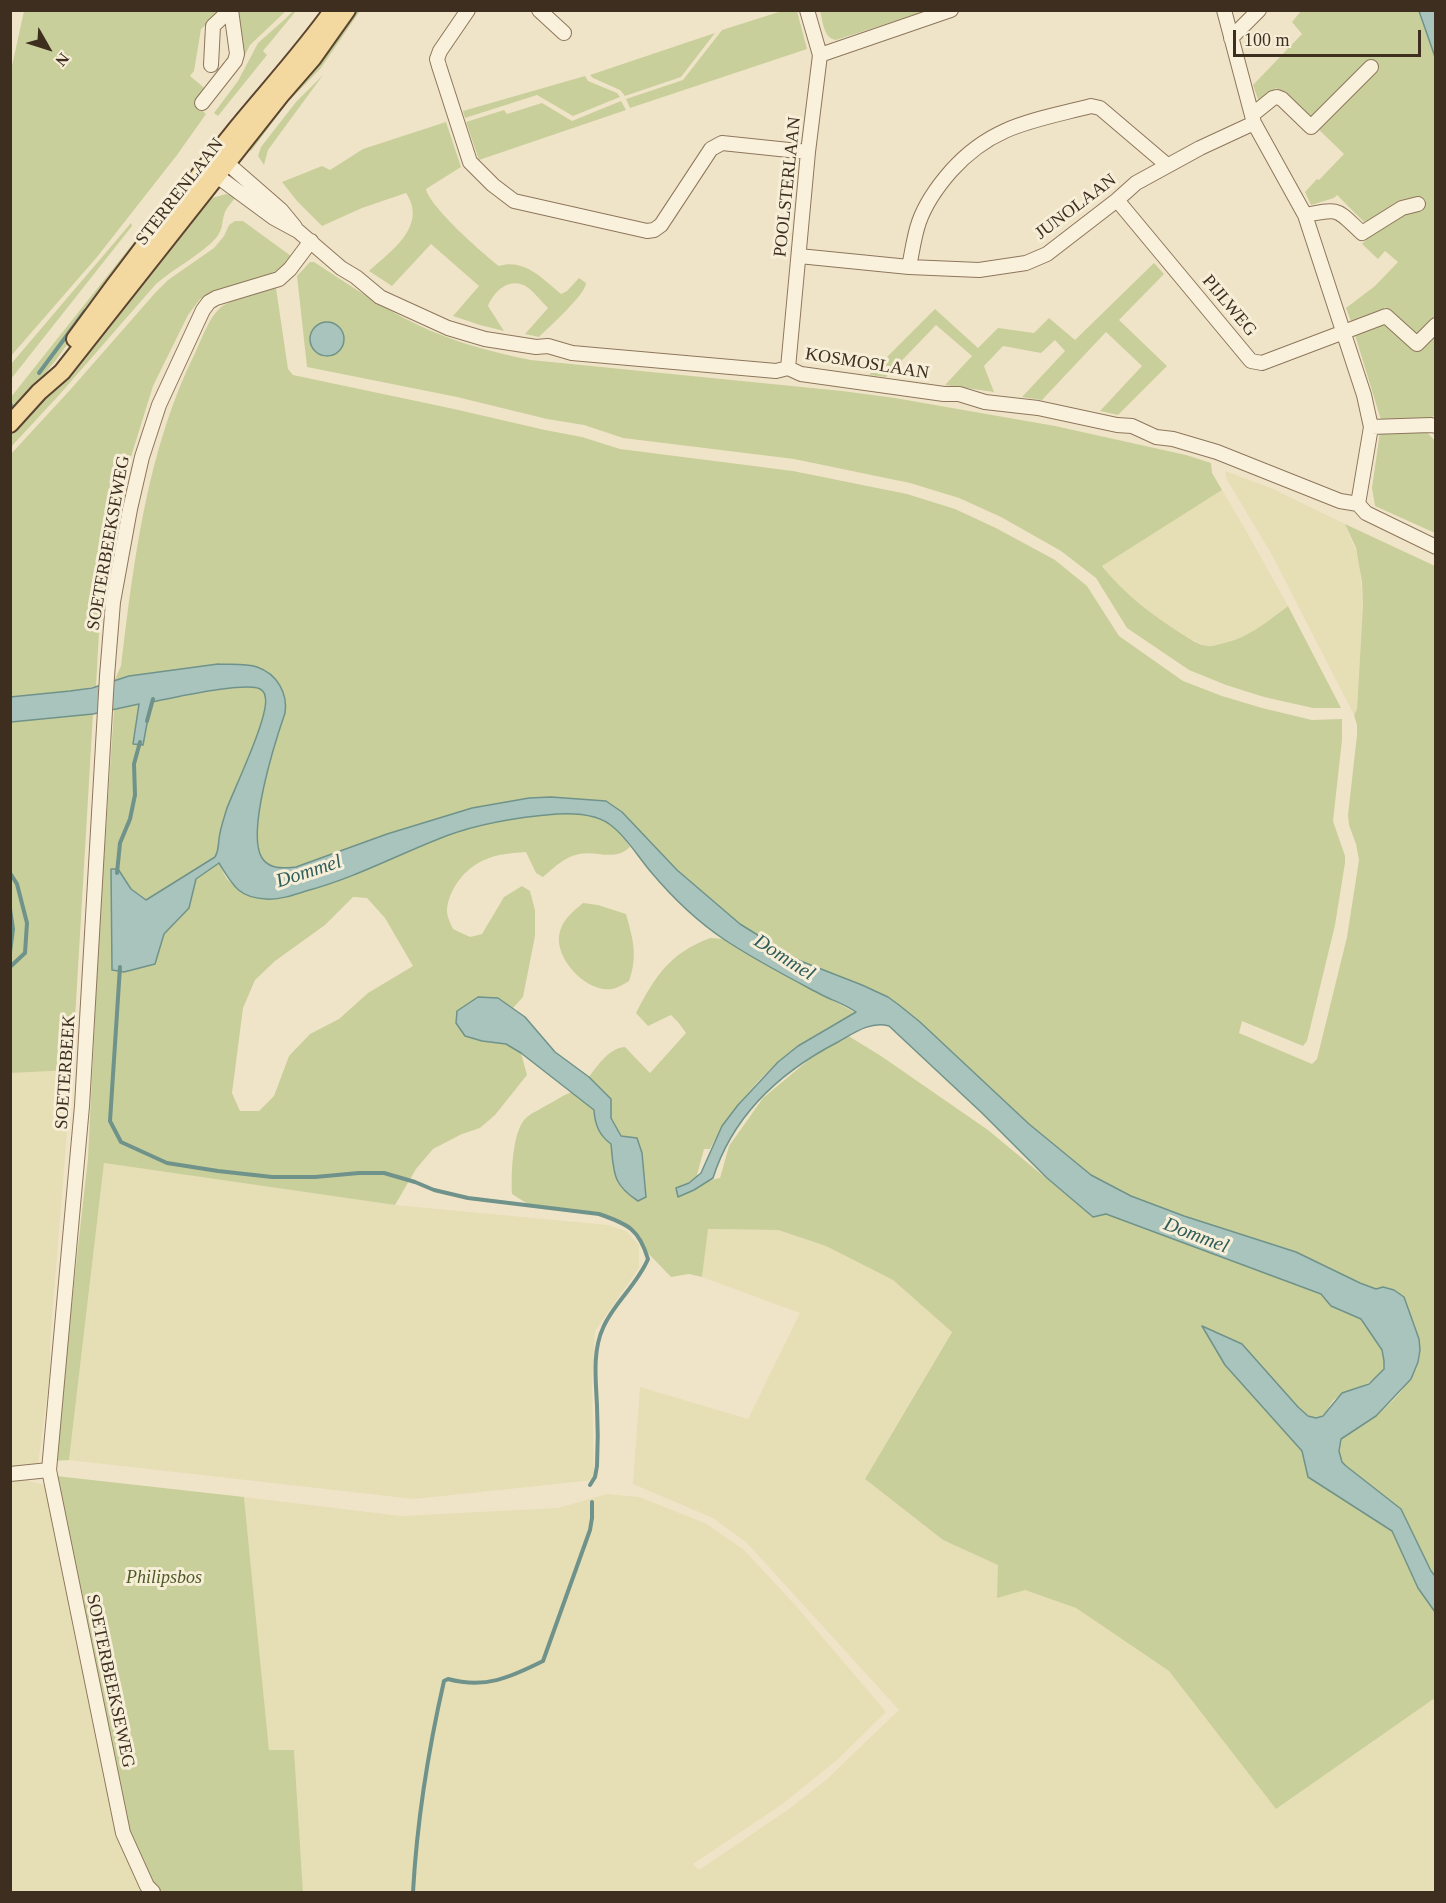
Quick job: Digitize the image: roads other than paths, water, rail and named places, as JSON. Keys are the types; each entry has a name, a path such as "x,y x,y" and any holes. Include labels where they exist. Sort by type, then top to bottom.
{"main road":[{"name":"STERRENLAAN","path":"10,424 39,392 62,372 218,167 333,10"},
{"name":"STERRENLAAN","path":"218,167 313,58 347,10"}],"street":[{"path":"218,83 209,69 213,26 231,10"},
{"path":"202,103 233,66 237,54 231,10"},
{"path":"468,10 437,59 470,162 514,201 647,231 654,230 661,225 711,148 722,143 808,152"},
{"path":"539,10 564,33"},
{"name":"POOLSTERLAAN","path":"788,368 808,152 820,55 807,10"},
{"path":"820,55 951,10"},
{"path":"1224,10 1253,119 1305,216 1364,395 1371,427 1358,504"},
{"path":"1231,38 1259,10"},
{"name":"JUNOLAAN","path":"799,256 909,267 980,270 1026,263 1047,254 1136,183 1253,119 1273,98 1282,99 1311,127 1371,67"},
{"path":"909,267 918,223 934,190 965,155 986,139 1016,125 1091,106 1101,108 1167,165"},
{"name":"KOSMOSLAAN","path":"218,167 274,218 298,231 341,268 356,276 380,297 448,328 485,339 536,347 548,346 572,353 776,371 788,368 801,374 944,394 959,394 985,402 1038,408 1132,426 1156,437 1173,439 1217,452 1340,501 1358,504 1366,513 1436,548"},
{"name":"PIJLWEG","path":"1117,200 1251,361 1262,363 1386,316 1417,344 1436,326"},
{"path":"1305,216 1333,210 1341,214 1362,233 1402,208 1418,204"},
{"name":"SOETERBEEKSEWEG","path":"107,676 113,602 142,457 159,405 193,331 209,302 279,279 311,242"},
{"path":"1371,427 1436,426"},
{"name":"SOETERBEEK","path":"49,1470 82,1106 107,676"},
{"path":"10,1474 49,1470"},
{"name":"SOETERBEEKSEWEG","path":"49,1470 123,1833 147,1886 153,1893"}],"water":[{"path":"1419,11 1435,11 1435,57"},
{"path":"327,322 339,327 344,339 339,351 327,356 315,351 310,339 315,327"},
{"name":"Dommel","path":"218,664 248,665 264,670 280,685 285,698 285,713 264,787 257,829 258,846 262,858 269,865 296,867 387,834 472,808 529,798 551,797 606,801 622,812 677,870 740,924 798,960 862,985 888,997 899,1005 1029,1124 1091,1175 1131,1196 1184,1216 1296,1252 1360,1283 1376,1289 1383,1287 1394,1290 1404,1297 1419,1339 1420,1350 1411,1379 1376,1416 1341,1439 1339,1451 1342,1462 1346,1466 1401,1509 1435,1576 1435,1612 1418,1588 1392,1531 1308,1477 1302,1451 1225,1365 1202,1326 1242,1344 1298,1407 1308,1416 1316,1418 1323,1416 1342,1393 1369,1384 1384,1369 1382,1350 1361,1319 1331,1306 1321,1294 1106,1214 1093,1217 1047,1178 889,1026 869,1026 856,1032 817,1054 778,1082 746,1115 733,1134 713,1178 678,1197 676,1188 689,1183 701,1173 722,1126 778,1062 798,1046 856,1012 772,968 715,933 677,900 623,837 601,819 579,814 557,814 486,824 459,831 324,886 276,899 256,898 242,893 232,883 219,863 196,879 189,908 164,934 155,964 124,972 112,970 111,869 118,869 131,889 146,900 215,857 227,808 263,718 264,694 260,689 240,687 151,702 143,745 133,744 139,704 93,714 11,722 10,697 92,688 129,676"},
{"path":"478,997 498,998 525,1017 555,1052 589,1077 611,1099 611,1118 621,1136 637,1138 642,1153 646,1197 638,1201 629,1195 619,1183 614,1170 611,1144 598,1129 594,1110 521,1053 506,1044 465,1036 456,1023 457,1011"}],"waterway":[{"path":"39,373 85,311"},
{"path":"147,721 153,699"},
{"path":"117,873 120,843 130,819 135,795 134,764 140,742"},
{"path":"10,873 17,884 27,923 25,953 10,967"},
{"path":"10,909 13,929 10,952"},
{"path":"120,967 110,1121 121,1142 167,1163 218,1171 272,1177 384,1173 434,1190 468,1198 599,1214 618,1221 636,1234 648,1259 638,1277 607,1319 597,1347 597,1466 595,1477 590,1485"},
{"path":"413,1892 424,1786 444,1681 448,1679 474,1683 497,1680 543,1661 590,1530 592,1502"}],"park label":[{"name":"Philipsbos","path":"164,1578"}]}
